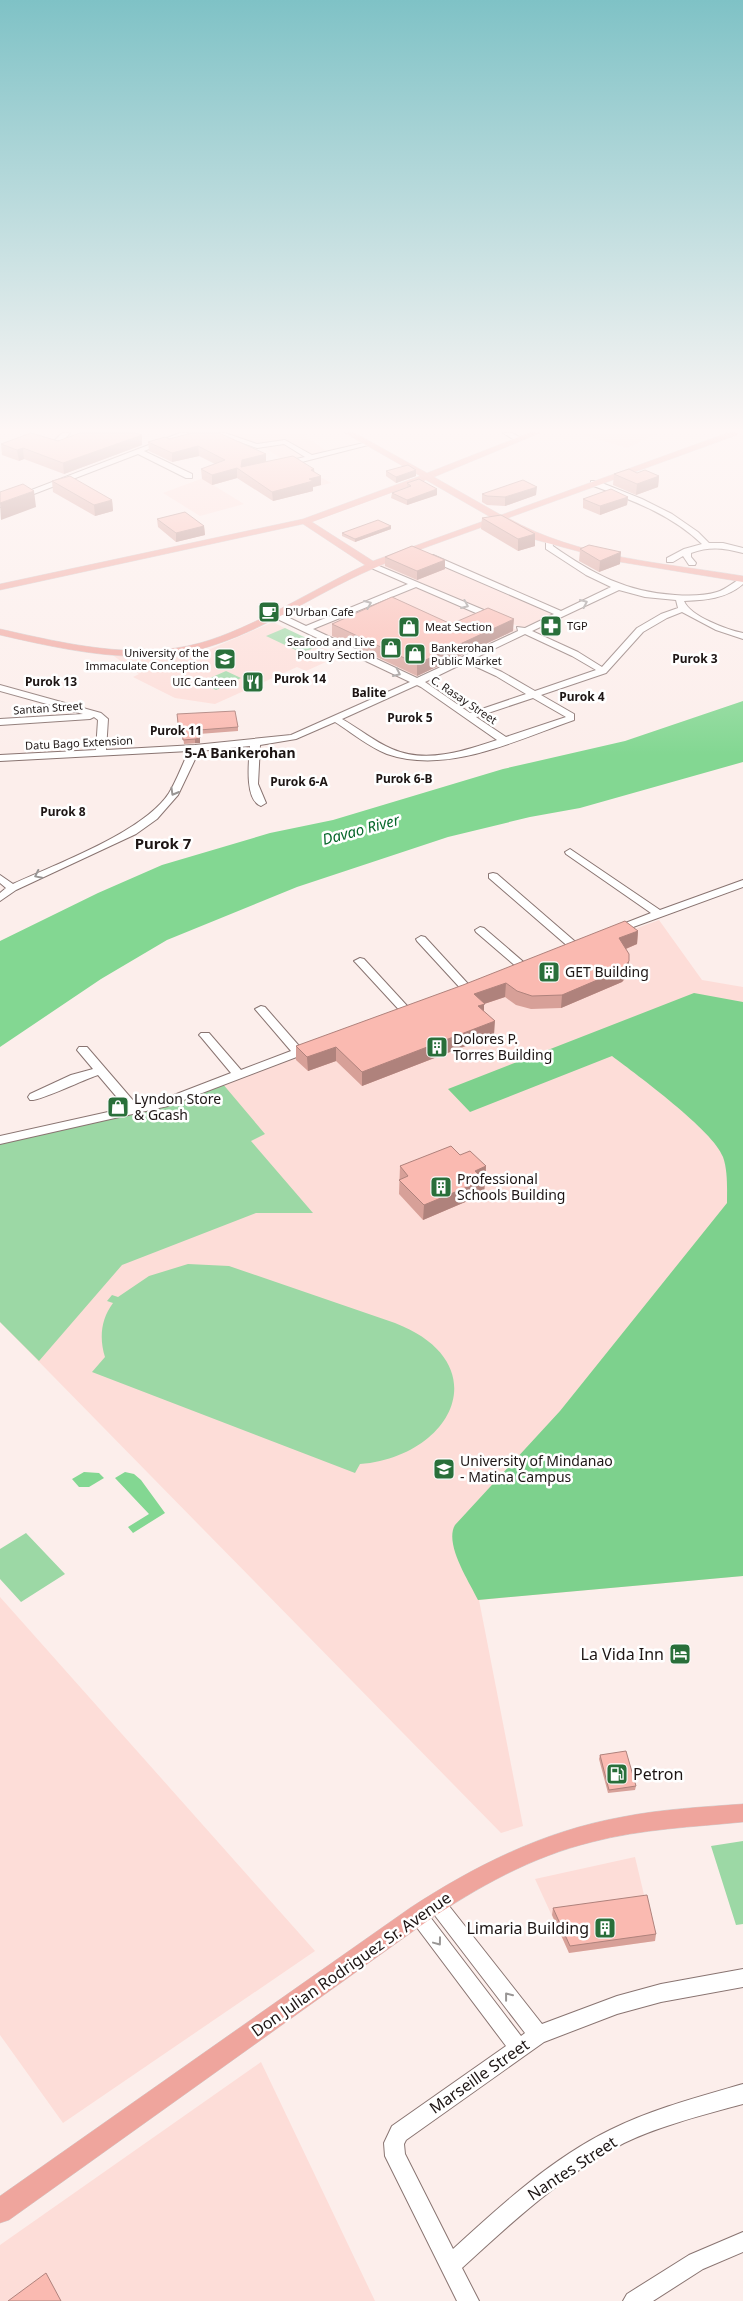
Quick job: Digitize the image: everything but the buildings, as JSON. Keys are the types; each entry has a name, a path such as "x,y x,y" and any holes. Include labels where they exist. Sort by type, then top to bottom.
{"main road":[{"path":"0,587 215,540"},
{"path":"335,540 372,565"},
{"path":"0,633 94,649 170,650 192,648 214,641 274,614 372,565 436,540"},
{"path":"543,540 639,563 730,573 743,570"},
{"path":"563,540 596,549 692,563 730,573 743,580"},
{"name":"Don Julian Rodriguez Sr. Avenue","path":"0,2211 418,1915 514,1858 578,1835 623,1826 743,1813"}],"street":[{"path":"702,540 707,545"},
{"path":"549,543 548,546 554,550 618,587 642,593 679,597 720,595 734,589 743,580"},
{"path":"670,560 687,551 707,545 726,546 743,551"},
{"path":"412,549 561,614"},
{"path":"687,551 687,557 692,563"},
{"path":"372,565 562,647 602,671"},
{"path":"306,629 415,584"},
{"name":"Datu Bago Extension","path":"0,758 195,748 255,743 293,736 417,682 618,587"},
{"path":"679,597 683,609 728,632 743,636"},
{"path":"469,716 602,671 640,630 664,616 683,609"},
{"name":"C. Rasay Street","path":"274,614 417,682 505,741"},
{"path":"335,718 378,746 412,758 448,758 571,718 571,716 536,694 466,659"},
{"path":"0,688 98,715 103,719 104,727 101,754"},
{"name":"Santan Street","path":"0,722 98,715"},
{"path":"255,743 253,784 261,803"},
{"path":"0,898 12,888 132,832 153,817 173,795 195,748"},
{"path":"570,852 659,914"},
{"path":"493,876 580,945 558,954"},
{"path":"0,878 12,888"},
{"path":"600,937 743,883"},
{"path":"480,930 527,966 506,973"},
{"path":"421,939 466,988"},
{"path":"360,961 406,1011"},
{"path":"261,1009 298,1052"},
{"path":"206,1035 238,1075"},
{"path":"0,1140 164,1102 325,1042"},
{"path":"82,1050 135,1110"},
{"path":"34,1097 75,1078 101,1070"},
{"path":"436,1903 538,2035"},
{"path":"418,1915 518,2047"},
{"name":"Marseille Street","path":"468,2301 396,2156 394,2143 399,2133 518,2047 538,2035 617,2005 661,1993 743,1978"},
{"name":"Nantes Street","path":"450,2265 524,2198 600,2146 665,2116 743,2094"},
{"path":"634,2301 696,2262 743,2242"}],"shaded area":[{"path":"412,552 554,613 523,628 452,600 378,566"},
{"name":"Bankerohan Public Market","path":"415,586 517,630 414,678 312,629"},
{"name":"University of the Immaculate Conception","path":"273,622 339,656 306,671 297,667 215,704 175,698 133,677 139,674 111,654 152,655 206,651"},
{"path":"285,628 321,645 302,653 266,636"},
{"path":"226,671 241,678 216,690 201,682"},
{"name":"University of Mindanao - Matina Campus","path":"659,920 702,980 743,987 743,1576 479,1600 523,1826 501,1833 0,1322 0,1144 168,1106 222,1083"},
{"path":"694,993 743,1002 743,1576 478,1600 455,1552 452,1533 455,1525 560,1411 727,1203 727,1180 723,1157 717,1146 705,1133 656,1089 612,1056 470,1112 448,1089"},
{"path":"222,1083 265,1134 251,1141 313,1213 256,1213 122,1265 39,1361 0,1322 0,1144 168,1106"},
{"path":"188,1264 229,1266 395,1323 427,1340 446,1361 454,1383 451,1406 440,1426 420,1444 393,1457 360,1464 355,1473 92,1372 105,1357 102,1329 113,1303 107,1301 112,1295 118,1297 149,1276"},
{"path":"26,1533 65,1574 21,1602 0,1579 0,1549"},
{"path":"0,1597 315,1951 63,2123 0,2035"},
{"path":"743,1841 743,1924 736,1925 711,1846"},
{"path":"635,1857 655,1941 569,1953 535,1879"},
{"path":"261,2062 375,2301 0,2301 0,2245"}],"water":[{"name":"Davao River","path":"743,701 743,762 580,808 530,817 448,837 297,887 167,940 101,979 0,1047 0,941 98,893 162,865 270,833 333,820 503,769 625,741"},
{"path":"84,1472 99,1473 104,1478 89,1487 79,1487 72,1479"},
{"path":"125,1472 134,1474 141,1480 165,1513 133,1533 128,1527 149,1514 115,1478"}],"place":[{"name":"D'Urban Cafe","path":"269,612"},
{"name":"TGP","path":"551,626"},
{"name":"Meat Section","path":"409,627"},
{"name":"Seafood and Live Poultry Section","path":"391,648"},
{"name":"Bankerohan Public Market","path":"415,654"},
{"name":"University of the Immaculate Conception","path":"225,659"},
{"name":"UIC Canteen","path":"253,682"},
{"name":"GET Building","path":"549,972"},
{"name":"Dolores P. Torres Building","path":"437,1047"},
{"name":"Lyndon Store & Gcash","path":"118,1107"},
{"name":"Professional Schools Building","path":"441,1187"},
{"name":"University of Mindanao - Matina Campus","path":"444,1469"},
{"name":"La Vida Inn","path":"680,1654"},
{"name":"Petron","path":"617,1774"},
{"name":"Limaria Building","path":"605,1928"}],"district":[{"name":"Purok 3","path":"695,659"},
{"name":"Purok 14","path":"300,679"},
{"name":"Purok 13","path":"51,682"},
{"name":"Balite","path":"369,693"},
{"name":"Purok 4","path":"582,697"},
{"name":"Purok 5","path":"410,718"},
{"name":"Purok 11","path":"176,731"},
{"name":"5-A Bankerohan","path":"240,753"},
{"name":"Purok 6-B","path":"404,779"},
{"name":"Purok 6-A","path":"299,782"},
{"name":"Purok 8","path":"63,812"},
{"name":"Purok 7","path":"163,844"}]}
